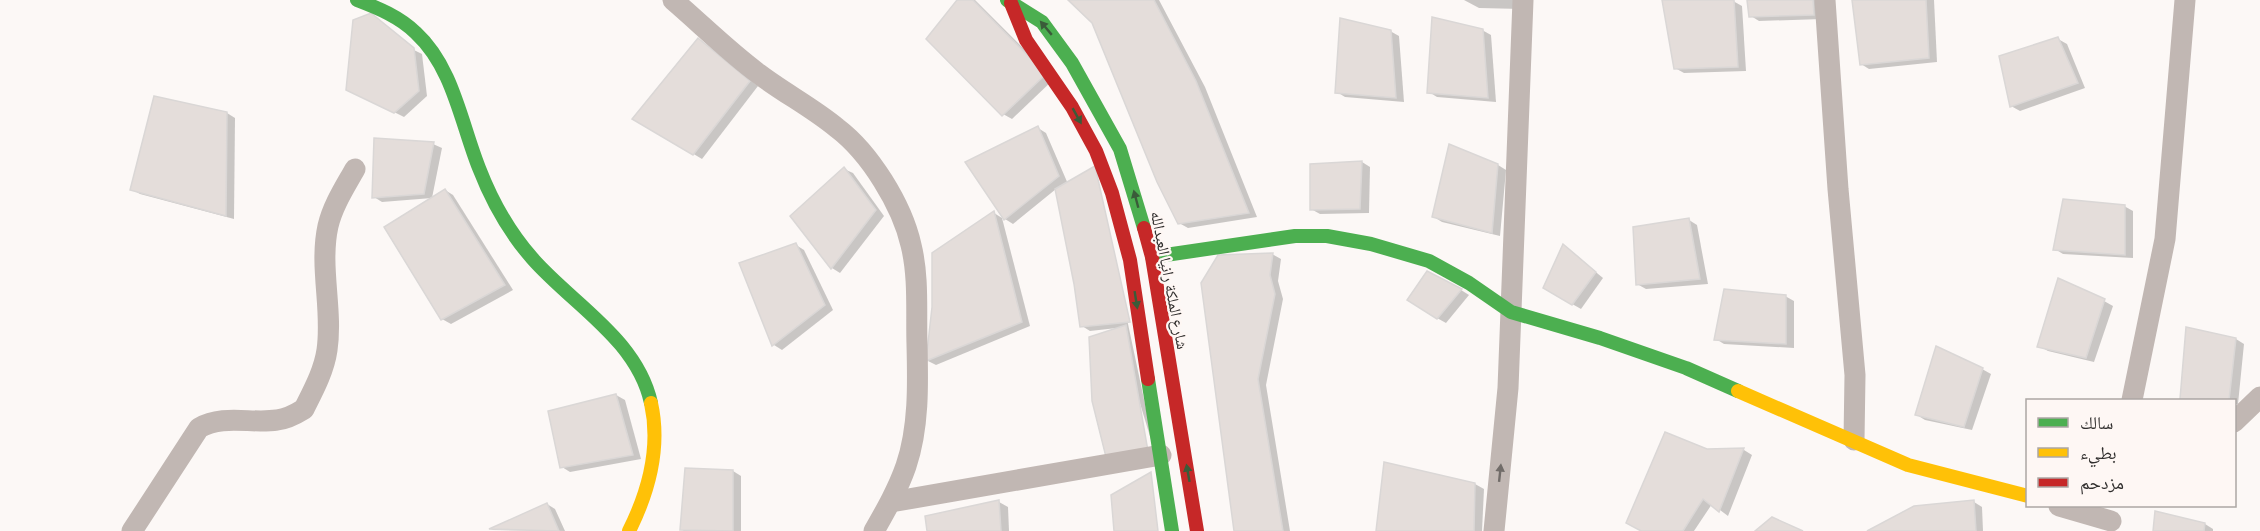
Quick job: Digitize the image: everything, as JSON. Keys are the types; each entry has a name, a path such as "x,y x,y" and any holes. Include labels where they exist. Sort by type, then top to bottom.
{"street":[{"path":"357,0 391,13 418,34 437,59 452,91 479,169 498,208 531,257 612,336 635,366 649,393 654,420 655,450 648,487 638,515 629,531"},
{"path":"673,0 757,73 839,129 861,152 886,186 903,219 912,246 916,279 918,385 913,435 906,465 891,502 874,531"},
{"path":"1494,531 1508,388 1523,0"},
{"path":"1825,0 1838,189 1855,375 1854,440"},
{"path":"2132,399 2165,238 2185,0"},
{"name":"شارع الملكة رانيا العبدالله","path":"1009,2 1042,22 1072,63 1120,148 1152,256 1197,531"},
{"name":"شارع الملكة رانيا العبدالله","path":"1009,2 1026,39 1072,107 1096,151 1112,193 1130,260 1172,531"},
{"path":"132,531 199,428 209,422 221,420 238,422 279,420 304,410 319,380 327,351 325,264 327,229 333,209 355,169"},
{"path":"1152,256 1295,236 1327,236 1371,244 1429,261 1470,283 1511,312 1600,338 1686,368 1908,465 2026,495"},
{"path":"2236,421 2260,397"},
{"path":"891,502 1161,454"},
{"path":"2063,507 2111,519"}],"building":[{"path":"957,0 973,0 1046,74 1002,116 926,39"},
{"path":"1068,0 1154,0 1196,81 1249,213 1178,224 1157,182 1092,23"},
{"path":"1662,0 1734,0 1738,67 1674,69"},
{"path":"1747,0 1813,0 1814,15 1749,17"},
{"path":"1852,0 1926,0 1929,58 1860,65"},
{"path":"371,13 414,48 419,91 394,113 346,90 353,20"},
{"path":"1432,17 1483,29 1488,98 1427,93"},
{"path":"1340,18 1391,30 1396,98 1335,93"},
{"path":"2058,37 2078,83 2010,107 1999,56"},
{"path":"698,38 750,81 693,155 632,119"},
{"path":"154,96 227,112 226,216 130,190"},
{"path":"1038,126 1059,176 1004,220 965,162"},
{"path":"374,138 434,142 424,194 372,198"},
{"path":"1449,144 1498,164 1492,233 1432,217"},
{"path":"1362,161 1360,209 1310,210 1310,164"},
{"path":"1095,166 1130,322 1080,327 1055,189"},
{"path":"844,167 876,210 831,269 790,216"},
{"path":"445,189 505,285 441,320 384,227"},
{"path":"2063,199 2125,205 2125,255 2053,250"},
{"path":"994,211 1022,322 926,361 932,307 932,253"},
{"path":"1689,218 1700,279 1636,285 1633,227"},
{"path":"796,243 825,305 772,346 739,263"},
{"path":"1563,244 1596,272 1572,305 1543,288"},
{"path":"1273,253 1270,275 1275,294 1258,379 1283,531 1234,531 1201,283 1218,255"},
{"path":"1427,271 1462,289 1437,319 1407,300"},
{"path":"2058,278 2105,299 2086,358 2037,347"},
{"path":"1724,289 1786,295 1786,344 1714,340"},
{"path":"1126,325 1148,451 1106,457 1092,401 1089,337"},
{"path":"2186,327 2236,338 2229,399 2180,399"},
{"path":"1936,346 1983,368 1964,427 1915,415"},
{"path":"616,394 633,455 560,468 548,411"},
{"path":"1665,432 1707,449 1744,448 1719,512 1703,499 1683,531 1641,531 1626,523"},
{"path":"1384,462 1475,483 1474,531 1376,531"},
{"path":"685,468 733,470 733,531 680,530"},
{"path":"1151,472 1158,531 1114,531 1111,495"},
{"path":"999,500 1001,531 927,531 925,516"},
{"path":"1974,500 1976,531 1867,531 1914,506"},
{"path":"547,503 559,531 489,529"},
{"path":"2155,511 2205,523 2204,531 2153,531"},
{"path":"1772,517 1803,531 1755,531"}],"traffic: fast":[{"path":"357,0 403,22 429,47 439,62 455,96 484,180 508,226 548,275 618,341 644,380 651,403"},
{"path":"1007,0 1042,22 1072,63 1120,149 1144,228"},
{"path":"1152,257 1295,236 1327,236 1371,244 1429,261 1469,283 1511,312 1600,338 1686,368 1738,391"},
{"path":"1148,379 1172,531"}],"traffic: slow":[{"path":"1738,391 1908,465 2026,495"},
{"path":"629,531 647,485 654,453 655,436 651,403"}],"traffic: jam":[{"path":"1011,3 1026,40 1072,107 1096,151 1112,193 1130,260 1148,379"},
{"path":"1144,228 1152,257 1197,531"}]}
